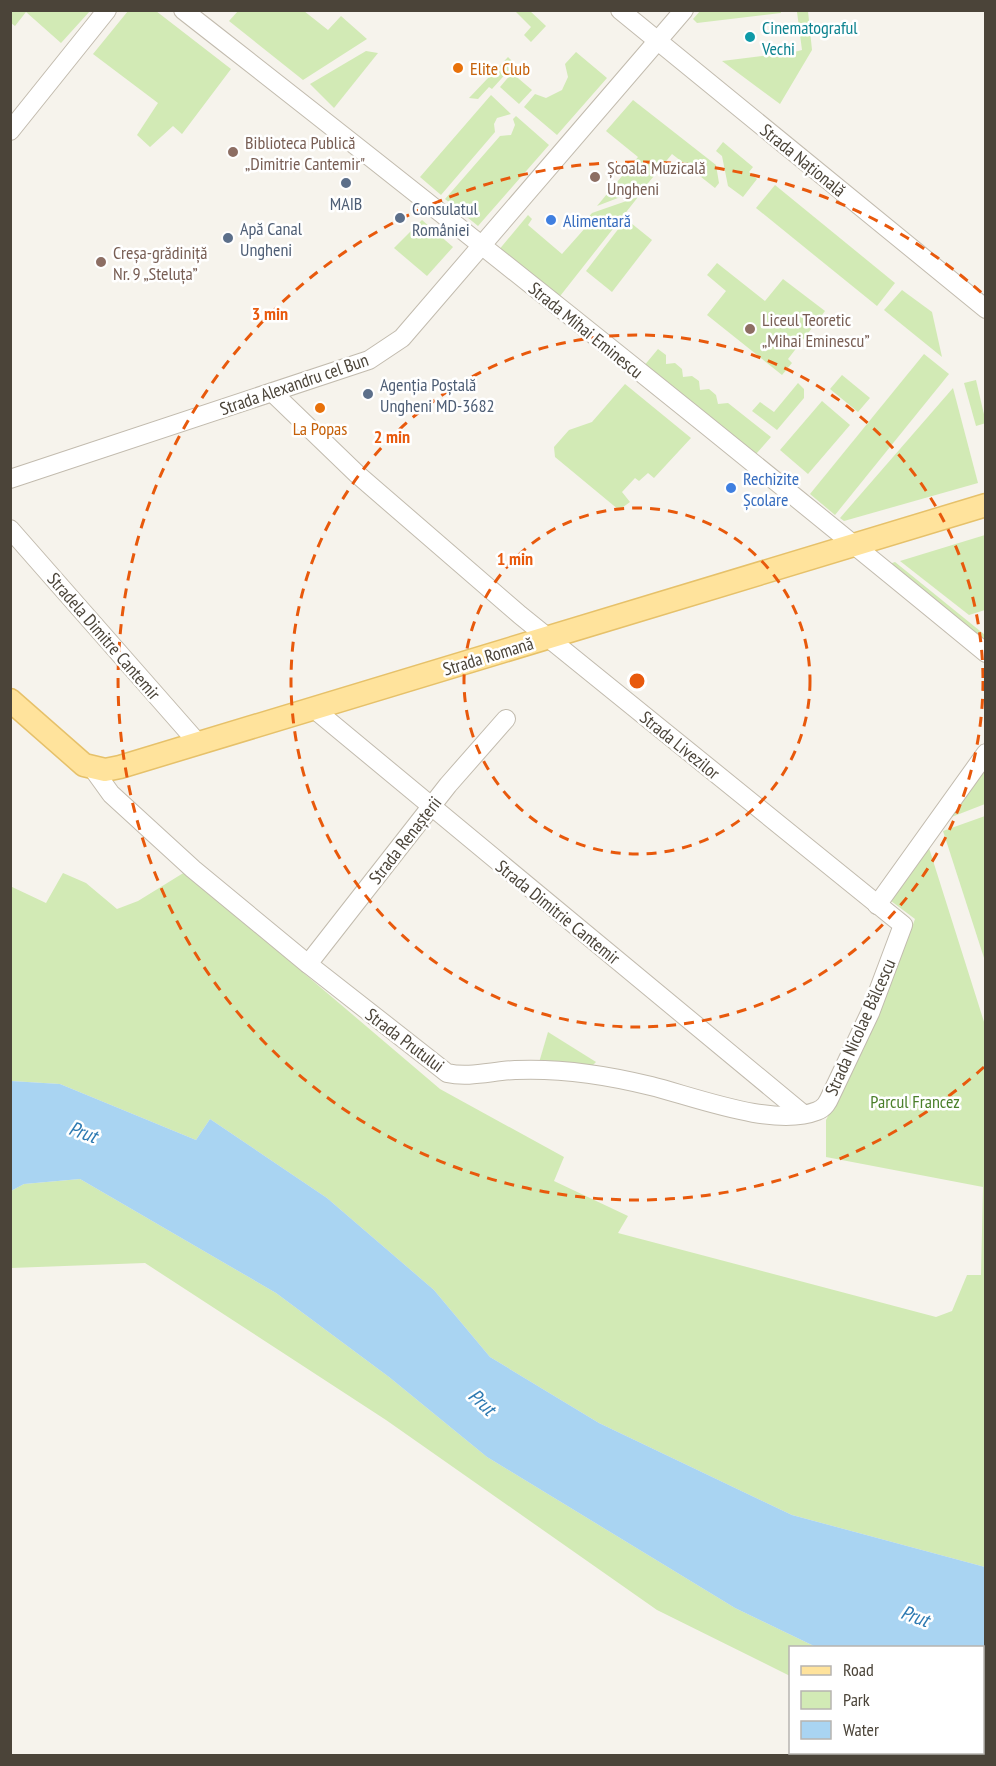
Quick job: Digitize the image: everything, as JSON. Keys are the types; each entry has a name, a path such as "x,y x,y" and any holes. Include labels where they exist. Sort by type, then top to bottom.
{"main road":[{"name":"Strada Romană","path":"93,769 120,767 986,505"},
{"path":"10,700 75,760 93,769"}],"street":[{"path":"10,131 108,10"},
{"name":"Strada Mihai Eminescu","path":"183,10 482,245 986,653"},
{"name":"Strada Națională","path":"620,10 986,309"},
{"name":"Strada Alexandru cel Bun","path":"10,479 369,360 402,338 684,10"},
{"name":"Strada Livezilor","path":"273,393 396,510 548,638 903,925"},
{"name":"Stradela Dimitre Cantemir","path":"10,529 198,743"},
{"name":"Strada Dimitrie Cantemir","path":"313,708 803,1114"},
{"name":"Strada Renașterii","path":"308,964 431,808 506,719"},
{"path":"877,905 986,753"},
{"name":"Strada Prutului","path":"93,769 111,794 192,869 447,1073 463,1076 516,1070 618,1078 756,1112 781,1116 803,1114"},
{"name":"Strada Nicolae Bălcescu","path":"803,1114 818,1111 828,1100 870,1013 903,925"}],"green space":[{"path":"780,10 781,13 697,23 693,19 700,11"},
{"path":"10,11 90,11 61,43 26,12 15,26 11,23"},
{"path":"128,11 156,11 231,69 182,134 173,126 150,147 137,135 158,103 93,54"},
{"path":"238,11 304,11 328,30 341,16 367,39 303,80 229,21"},
{"path":"515,11 530,11 546,26 531,42 524,35 531,27"},
{"path":"790,11 808,11 812,50 780,104 722,61 786,53 787,57 794,56 794,52 802,50 797,12"},
{"path":"366,51 378,53 334,108 310,84"},
{"path":"576,52 607,78 557,135 524,107 535,94 546,98 562,90 568,77 565,64"},
{"path":"508,57 513,62 508,67 510,69 492,89 489,87 478,99 469,98"},
{"path":"512,73 532,90 519,104 500,87"},
{"path":"491,95 511,114 497,118 494,124 495,132 441,195 420,177"},
{"path":"633,100 716,165 719,183 715,188 672,154 644,188 597,206 638,157 606,131"},
{"path":"516,116 549,145 478,226 445,199 500,136 511,135 515,125 513,119"},
{"path":"723,142 753,167 749,172 757,179 743,197 728,186 722,156 716,151"},
{"path":"775,185 895,283 877,306 756,208"},
{"path":"638,197 557,300 498,251 528,215 532,219 528,225 562,254 586,227 583,223 592,213"},
{"path":"626,219 652,240 612,292 586,271"},
{"path":"422,220 453,247 427,276 394,248"},
{"path":"717,263 765,301 783,279 825,311 788,359 792,363 782,375 707,315 726,291 707,275"},
{"path":"902,290 932,312 942,357 884,310"},
{"path":"658,349 666,355 666,364 675,363 682,369 683,377 692,376 699,381 700,390 709,389 716,395 718,404 728,403 771,437 756,454 643,367"},
{"path":"924,354 949,374 835,515 810,494"},
{"path":"842,375 870,398 858,412 830,389"},
{"path":"976,380 986,423 976,426 964,383"},
{"path":"798,383 804,389 804,398 777,430 752,411 760,402 774,412"},
{"path":"625,384 691,438 654,478 648,473 639,481 635,478 622,492 630,502 619,510 555,457 554,447 569,430 592,422"},
{"path":"953,388 978,483 844,521 840,518"},
{"path":"822,401 850,425 808,474 780,450"},
{"path":"985,535 985,610 969,615 900,561"},
{"path":"895,562 985,635 985,641 889,564"},
{"path":"985,768 985,804 949,818"},
{"path":"986,816 985,961 943,831"},
{"name":"Parcul Francez","path":"929,848 985,1025 985,1567 792,1515 599,1423 490,1357 434,1290 327,1198 210,1119 196,1140 60,1084 11,1081 10,886 46,903 63,873 86,883 117,909 138,901 185,872 440,1089 564,1157 554,1181 628,1216 618,1233 936,1317 952,1311 967,1275 981,1275 983,1187 826,1157 826,1120 876,1022 915,919 891,901"},
{"path":"548,1032 596,1062 590,1068 538,1066"},
{"path":"80,1179 276,1293 389,1377 487,1457 735,1608 814,1646 789,1646 789,1676 657,1610 386,1420 145,1263 11,1268 11,1191 24,1184"}],"water":[{"name":"Prut","path":"11,1081 60,1084 196,1140 210,1119 327,1198 434,1290 490,1357 599,1423 792,1515 985,1567 985,1725 984,1646 814,1646 735,1608 487,1457 389,1377 276,1293 80,1179 24,1184 11,1191"}],"place":[{"name":"Cinematograful Vechi","path":"750,37"},
{"name":"Elite Club","path":"458,68"},
{"name":"Biblioteca Publică „Dimitrie Cantemir\"","path":"233,152"},
{"name":"Școala Muzicală Ungheni","path":"595,177"},
{"name":"MAIB","path":"346,183"},
{"name":"Consulatul României","path":"400,218"},
{"name":"Alimentară","path":"551,220"},
{"name":"Apă Canal Ungheni","path":"228,238"},
{"name":"Creșa-grădiniță Nr. 9 „Steluța”","path":"101,262"},
{"name":"Liceul Teoretic „Mihai Eminescu”","path":"750,329"},
{"name":"Agenția Poștală Ungheni MD-3682","path":"368,394"},
{"name":"La Popas","path":"320,408"},
{"name":"Rechizite Școlare","path":"731,488"}]}
